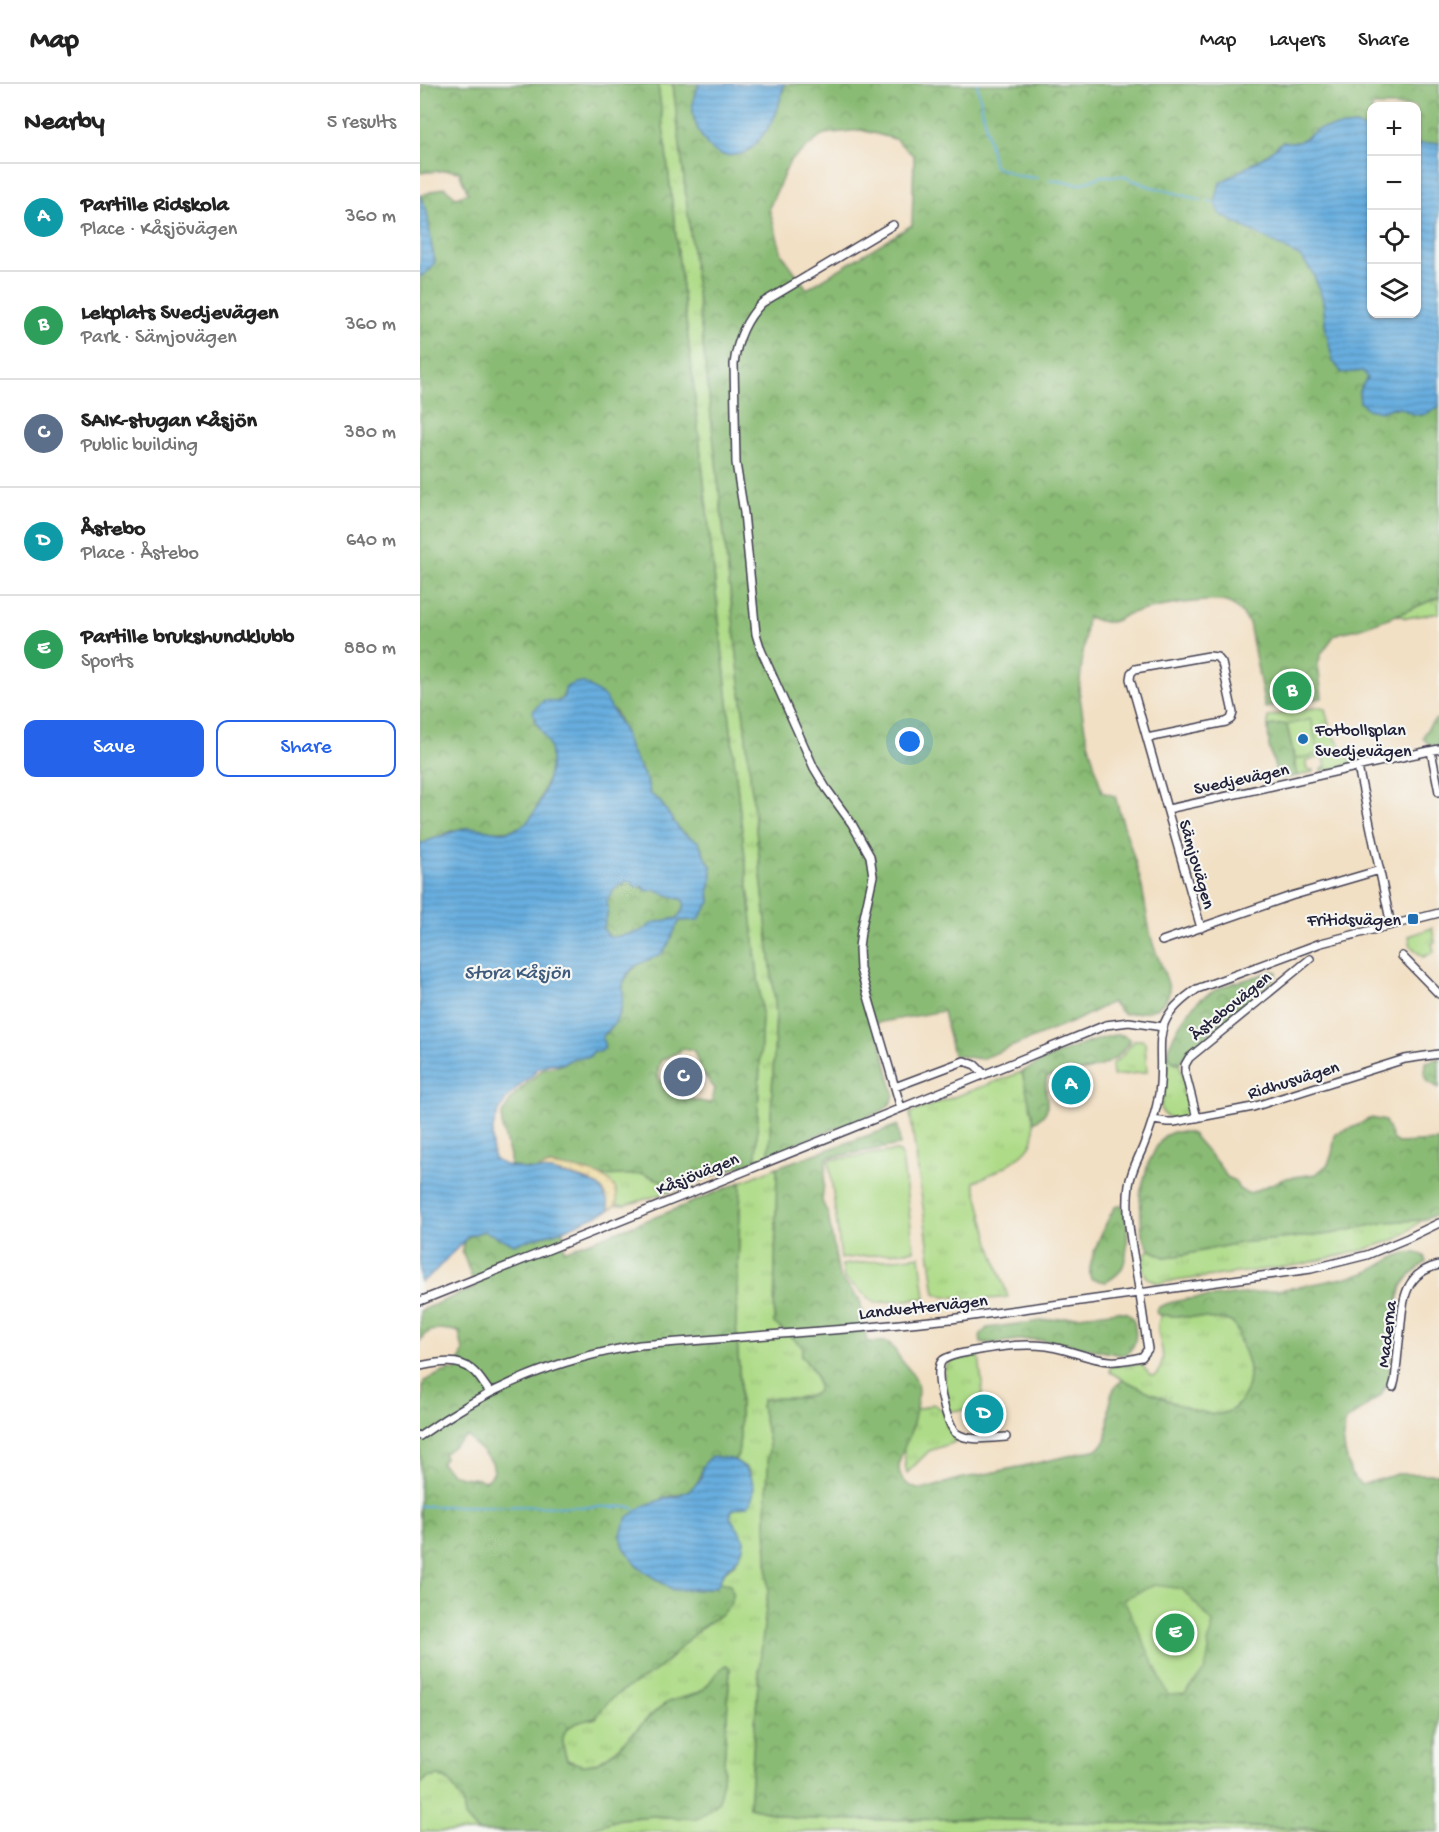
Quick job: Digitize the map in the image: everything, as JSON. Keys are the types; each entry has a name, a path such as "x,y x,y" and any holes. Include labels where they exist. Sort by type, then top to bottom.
{"street":[{"path":"893,225 762,303 746,324 736,351 734,364 736,463 744,513 756,634 814,768 852,824 870,856 873,876 861,931 860,969 902,1108"},
{"name":"Sämjovägen","path":"1147,738 1226,722 1231,719 1233,713 1220,659 1209,656 1132,670 1130,679 1201,928"},
{"name":"Svedjevägen","path":"1168,809 1439,749"},
{"path":"1431,751 1439,792"},
{"path":"1358,767 1391,925"},
{"path":"1162,941 1291,896 1380,870"},
{"path":"1006,1437 968,1437 955,1432 945,1411 939,1376 940,1362 943,1359 1018,1345 1057,1348 1111,1361 1142,1357 1148,1349 1132,1249 1128,1196 1132,1174 1153,1120 1159,1091 1160,1040 1163,1027 1172,1010 1181,1000 1197,989 1321,942 1439,914"},
{"path":"1402,956 1439,994"},
{"name":"Åstebovägen","path":"1197,1118 1185,1072 1186,1062 1310,959"},
{"name":"Kåsjövägen","path":"420,1301 1106,1025 1129,1022 1163,1027"},
{"name":"Ridhusvägen","path":"1153,1120 1167,1122 1253,1107 1405,1059 1439,1054"},
{"path":"895,1087 964,1061 975,1065 984,1074"},
{"name":"Landvettervägen","path":"420,1436 442,1420 490,1392 551,1366 609,1350 640,1345 934,1321 1311,1269 1367,1255 1408,1239 1439,1223"},
{"name":"Maderna","path":"1393,1387 1402,1312 1407,1290 1421,1273 1439,1265"},
{"path":"420,1366 444,1362 470,1368 490,1392"}],"green space":[{"path":"420,84 658,84 762,1014 756,1160 669,1192 665,1182 644,1174 600,1176 549,1165 537,1170 510,1165 510,1156 502,1128 502,1114 515,1094 544,1068 558,1066 574,1058 589,1057 621,1012 623,983 630,972 639,964 663,952 680,921 710,902 711,866 699,842 681,832 659,800 650,794 647,781 630,750 615,711 566,687 563,698 534,720 548,739 552,761 542,795 534,813 528,820 522,826 503,831 459,829 420,844 420,277 431,269 435,261 420,196 444,187 456,197 468,193 459,172 448,170 420,173 422,88","holes":["682,1050 694,1051 701,1071 715,1089 711,1103 684,1096 659,1080 658,1070 661,1060"]},
{"path":"658,84 673,84 776,1013 769,1154 756,1160 762,1014"},
{"path":"673,84 699,84 693,101 696,125 704,138 720,154 755,144 776,114 784,84 1439,84 1439,143 1421,144 1421,102 1367,102 1367,130 1356,125 1319,129 1299,142 1282,142 1264,157 1220,183 1282,246 1301,257 1313,273 1323,300 1326,331 1342,373 1364,371 1368,378 1359,391 1360,402 1368,409 1403,408 1410,412 1439,404 1439,597 1397,615 1334,636 1321,654 1318,664 1322,698 1265,708 1249,623 1238,609 1229,603 1209,601 1166,606 1131,613 1110,622 1087,617 1079,690 1085,730 1102,792 1115,796 1133,855 1151,938 1168,985 1169,993 1166,1000 1162,1005 1150,1011 1123,1014 1112,1002 1075,1021 981,1059 953,1055 943,1011 876,1023 894,1094 890,1104 882,1111 769,1154 776,1013","holes":["861,130 895,139 914,156 912,225 807,289 782,254 769,208 790,161 824,134","1303,683 1305,695 1282,699"]},
{"path":"1439,597 1439,613 1406,618 1397,615"},
{"path":"1303,683 1305,695 1281,699 1279,688"},
{"path":"1321,707 1325,709 1331,732 1354,765 1321,771 1326,767 1324,757 1306,760 1307,770 1313,770 1313,772 1297,776 1295,759 1283,724 1268,726 1268,717"},
{"path":"1439,718 1439,746 1429,745 1423,738 1424,735 1432,723"},
{"name":"Fotbollsplan Svedjevägen","path":"1311,719 1319,754 1295,759 1287,725"},
{"path":"1287,725 1297,776 1287,778 1278,777 1269,747 1268,726"},
{"path":"627,881 647,891 654,890 683,900 685,906 678,918 653,923 642,931 610,937 603,929 608,912 607,901 614,889"},
{"path":"1432,928 1435,942 1432,943 1434,952 1423,957 1411,946 1409,936"},
{"path":"1271,971 1277,972 1269,984 1185,1055 1179,1063 1172,1061 1169,1049 1175,1033 1197,1002 1223,987"},
{"path":"1118,1034 1130,1040 1124,1050 1108,1063 1082,1071 1047,1077 1047,1107 1041,1117 1034,1122 1022,1072 1069,1050"},
{"path":"1135,1040 1145,1042 1147,1072 1113,1076 1112,1064"},
{"path":"1168,1053 1171,1060 1179,1063 1186,1087 1182,1090 1183,1096 1189,1097 1191,1108 1189,1117 1174,1119 1166,1116 1161,1108 1165,1056"},
{"path":"1439,1058 1439,1088 1427,1081 1425,1073 1426,1062"},
{"path":"1022,1072 1033,1117 1032,1142 1015,1160 974,1182 991,1247 1008,1297 971,1299 935,1294 910,1113"},
{"path":"1371,1118 1385,1121 1393,1140 1398,1143 1439,1141 1439,1214 1422,1220 1386,1222 1331,1234 1239,1243 1183,1255 1164,1257 1149,1249 1142,1235 1140,1194 1148,1164 1164,1136 1173,1132 1192,1134 1227,1177 1235,1181 1239,1189 1250,1193 1286,1178 1316,1174 1328,1164 1335,1135"},
{"path":"898,1125 900,1145 827,1158 822,1201 828,1214 839,1276 860,1300 867,1342 886,1342 892,1345 916,1380 918,1391 915,1415 899,1463 899,1470 904,1481 918,1489 1098,1449 1105,1442 1107,1435 1113,1390 1124,1380 1171,1402 1209,1414 1219,1414 1233,1409 1243,1398 1249,1376 1248,1362 1235,1326 1226,1320 1157,1314 1156,1310 1159,1307 1182,1300 1264,1292 1319,1283 1365,1273 1402,1254 1417,1253 1424,1256 1426,1262 1411,1274 1402,1286 1396,1308 1389,1380 1381,1395 1345,1422 1343,1438 1351,1474 1361,1485 1397,1474 1439,1474 1439,1832 974,1819 844,1820 792,1818 749,1807 759,1671 768,1590 766,1515 769,1443 761,1406 763,1399 808,1396 818,1391 814,1372 801,1356 804,1348 774,1323 777,1167","holes":["1141,1591 1213,1623 1208,1643 1209,1651 1124,1600"]},
{"path":"900,1152 902,1157 914,1250 841,1259 829,1160"},
{"path":"777,1167 774,1323 805,1348 801,1356 814,1372 818,1392 808,1397 763,1399 761,1406 769,1443 766,1515 768,1590 759,1671 749,1807 792,1818 844,1820 974,1819 1406,1832 580,1832 620,1819 653,1816 697,1819 723,1780 730,1668 726,1665 700,1692 665,1704 616,1749 595,1763 583,1765 567,1760 563,1741 566,1730 578,1723 596,1718 604,1705 616,1694 654,1672 672,1657 684,1641 718,1616 730,1585 720,1582 721,1578 738,1558 744,1540 730,1517 732,1510 749,1505 754,1487 747,1468 734,1460 738,1454 740,1437 740,1384 736,1324 741,1182"},
{"path":"644,1174 665,1182 669,1192 626,1205 617,1205 614,1187 600,1176"},
{"path":"741,1182 736,1324 740,1384 738,1454 734,1460 720,1459 702,1467 697,1482 683,1493 644,1506 624,1547 639,1568 668,1587 698,1590 716,1586 720,1582 730,1584 732,1597 725,1610 694,1634 662,1665 616,1695 602,1708 596,1718 578,1723 566,1730 563,1741 567,1760 583,1765 596,1763 617,1749 665,1704 700,1692 726,1665 730,1668 723,1780 718,1803 697,1819 653,1816 620,1819 580,1832 478,1832 465,1817 463,1802 450,1782 439,1776 427,1778 420,1785 420,1408 424,1381 448,1370 457,1371 463,1350 459,1332 437,1329 428,1333 420,1341 420,1311 475,1287 462,1251 467,1236 484,1231 510,1241 532,1239 563,1230 564,1251","holes":["467,1436 492,1462 494,1472 484,1481 455,1475 441,1463 445,1458 443,1454"]},
{"path":"1121,1205 1127,1228 1124,1264 1118,1274 1106,1282 1091,1279 1091,1264 1098,1242 1116,1206"},
{"path":"1422,1220 1399,1238 1363,1250 1299,1265 1159,1283 1148,1278 1143,1269 1143,1259 1149,1249 1164,1257 1183,1255 1239,1243 1331,1234 1386,1222"},
{"path":"920,1256 925,1298 875,1303 844,1278 842,1265"},
{"path":"1118,1311 1131,1316 1136,1331 1133,1346 1123,1355 1044,1340 1018,1340 990,1344 981,1342 980,1336 987,1328"},
{"path":"1162,1315 1226,1320 1235,1326 1249,1367 1248,1385 1236,1407 1220,1414 1196,1411 1148,1392 1110,1372 1110,1366 1141,1364 1150,1375 1155,1376 1163,1359 1158,1329 1158,1322"},
{"path":"979,1355 983,1394 978,1399 978,1409 949,1411 944,1381 945,1367 953,1360"},
{"path":"933,1404 942,1410 955,1442 929,1451 907,1473 903,1447 910,1433 915,1410"},
{"path":"1154,1585 1182,1589 1213,1623 1205,1670 1185,1694 1168,1695 1124,1599"},
{"path":"439,1776 450,1782 463,1802 465,1817 478,1832 420,1832 420,1785 427,1778"}],"sand":[{"path":"549,1165 584,1171 609,1181 616,1191 617,1205 609,1210 603,1190 588,1180 537,1170"}],"water":[{"path":"699,84 784,84 775,116 759,140 746,152 722,155 707,145 696,124 693,100"},
{"path":"1356,125 1367,130 1367,318 1421,318 1421,144 1439,143 1439,406 1423,415 1414,414 1399,407 1381,412 1368,409 1360,402 1359,391 1367,378 1363,371 1342,373 1333,361 1326,331 1323,300 1313,273 1301,257 1221,215 1215,203 1220,183 1264,157 1282,142 1299,142 1319,129"},
{"path":"420,194 426,210 435,261 431,269 420,277"},
{"name":"Stora Kåsjön","path":"575,683 584,683 605,697 625,733 630,750 647,781 650,794 659,800 681,832 699,842 711,866 710,902 698,920 680,921 660,955 638,965 628,974 623,984 620,1013 615,1023 602,1036 605,1048 600,1052 594,1051 589,1057 574,1058 562,1064 549,1064 536,1069 532,1076 512,1092 496,1118 492,1138 494,1159 502,1164 523,1169 552,1171 588,1181 600,1187 608,1202 609,1210 563,1230 514,1244 484,1231 468,1236 433,1273 420,1282 420,844 468,828 504,832 525,824 535,811 543,793 551,757 549,744 533,711 544,700 558,702 563,698 566,687","holes":["627,881 633,882 634,887 642,886 647,891 654,890 683,900 685,906 678,918 653,923 642,931 610,937 603,929 608,912 607,901 614,889"]},
{"path":"712,1456 729,1458 738,1462 751,1478 754,1491 749,1505 732,1510 730,1517 744,1538 743,1547 737,1559 721,1576 717,1586 707,1589 673,1590 639,1568 624,1547 621,1536 623,1527 628,1517 644,1506 690,1490 701,1479 702,1467"}],"waterway":[{"path":"977,84 994,166 1018,176 1037,178"},
{"path":"1049,180 1081,184 1102,176 1123,176 1148,186 1201,200"},
{"path":"1208,201 1215,203"},
{"path":"420,1506 631,1507 637,1511"}],"place":[{"name":"Lekplats Svedjevägen","path":"1292,691"},
{"name":"Fotbollsplan Svedjevägen","path":"1303,739"},
{"name":"Fritidsvägen","path":"1413,919"},
{"name":"SAIK-stugan Kåsjön","path":"683,1077"},
{"name":"Partille Ridskola","path":"1071,1085"},
{"name":"Åstebo","path":"984,1414"},
{"name":"Partille brukshundklubb","path":"1175,1633"}]}
